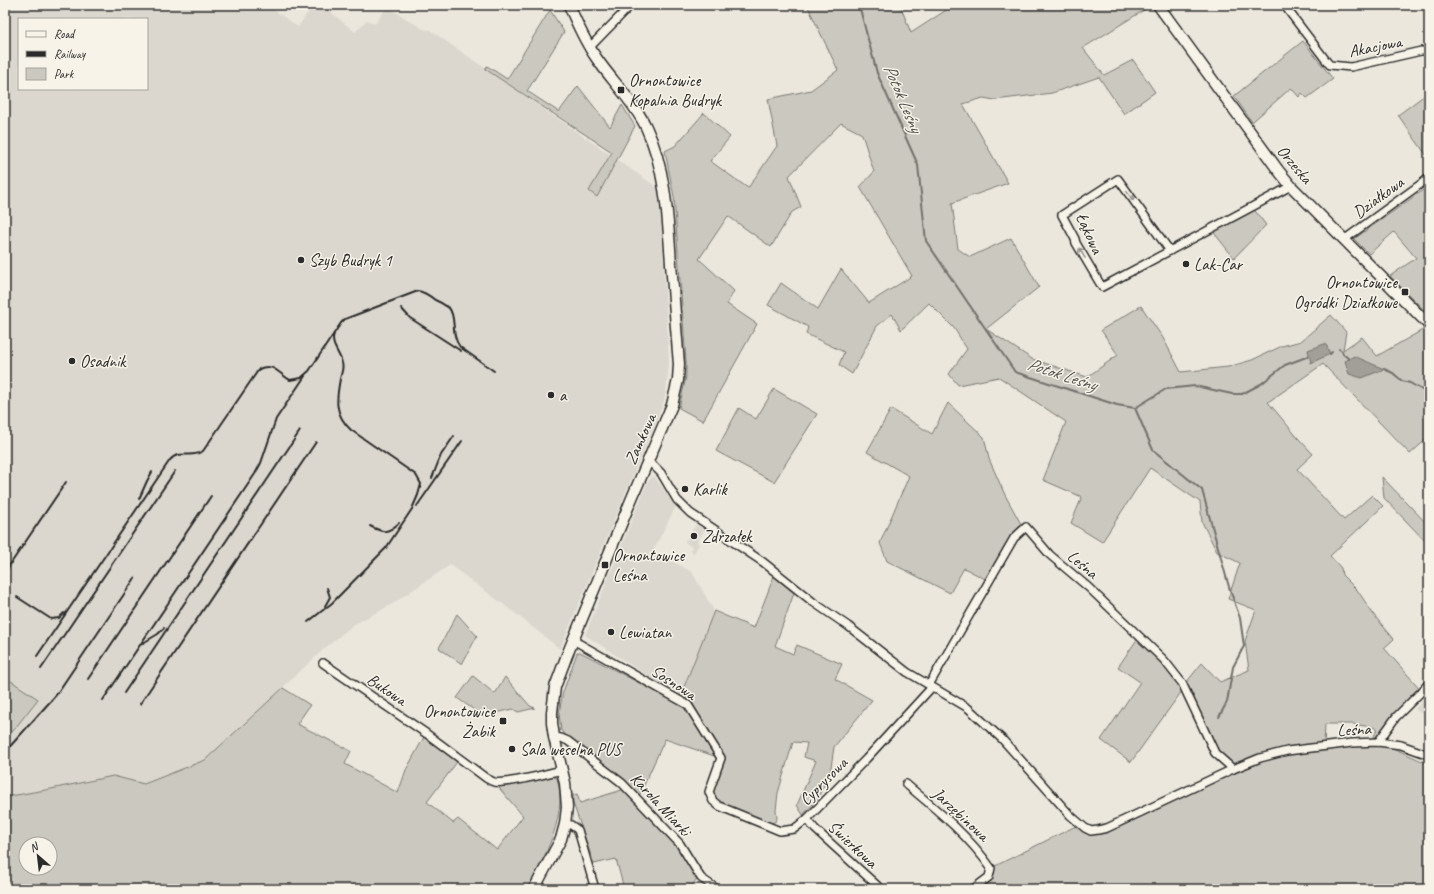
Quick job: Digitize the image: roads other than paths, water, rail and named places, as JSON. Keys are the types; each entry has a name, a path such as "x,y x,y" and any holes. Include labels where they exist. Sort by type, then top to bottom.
{"street":[{"name":"Zamkowa","path":"534,889 561,839 565,824 566,794 554,737 552,712 555,687 573,640 672,406 678,380 679,364 666,202 655,152 650,136 642,119 590,48 569,5"},
{"path":"590,48 631,5"},
{"name":"Orzeska","path":"1158,5 1291,186 1429,325"},
{"name":"Akacjowa","path":"1284,5 1330,65 1351,67 1421,51 1429,51"},
{"name":"Działkowa","path":"1345,239 1429,178"},
{"name":"Łąkowa","path":"1170,251 1118,179 1062,215 1076,243 1102,287 1170,251 1291,186"},
{"name":"Leśna","path":"648,462 653,464 661,473 677,500 690,513 763,562 813,602 848,626 902,668 968,708 986,724 1031,771 1070,815 1085,828 1091,831 1107,828 1233,769 1260,758 1287,751 1352,743 1378,742 1401,745 1429,755"},
{"name":"Leśna","path":"930,686 1014,538 1026,527 1050,555 1088,587 1164,660 1182,683 1215,754 1233,769"},
{"name":"Sosnowa","path":"573,640 688,706 721,758 709,792 713,801"},
{"name":"Bukowa","path":"323,663 486,778 494,782 502,782 562,770"},
{"path":"1378,742 1396,717 1429,683"},
{"name":"Cyprysowa","path":"713,801 719,806 780,831 794,829 807,819 866,759 930,686"},
{"name":"Karola Miarki","path":"554,737 568,741 622,782 680,844 701,878 717,889"},
{"name":"Jarzębinowa","path":"906,784 949,820 980,852 991,868 989,877 973,889"},
{"name":"Świerkowa","path":"807,819 815,829 880,889"},
{"path":"565,824 571,825 578,830 595,889"}],"waterway":[{"name":"Potok Leśny","path":"859,5 877,73 918,165 926,241 1015,372 1117,405 1135,408 1153,450 1202,490 1229,587 1240,618 1244,646 1233,667 1227,702 1219,717"},
{"path":"1339,349 1349,359"},
{"path":"1135,408 1166,389 1195,386 1232,394 1242,394 1261,384 1285,365 1309,356"},
{"path":"1384,369 1393,373 1402,381 1410,383 1429,394"}],"railway":[{"path":"5,21 11,5"},
{"path":"37,656 170,460 177,455 194,454 203,451 259,369 264,367 272,368 290,380 301,378 309,371 345,319 418,291 427,294 449,308 453,316 455,337 460,347 494,371"},
{"path":"401,308 410,318 461,351"},
{"path":"308,622 332,603 386,548 412,509 421,484 416,475 351,430 345,424 339,412 337,400 343,365 333,342 334,334"},
{"path":"103,700 255,474 261,463 276,419 305,376"},
{"path":"124,693 300,431"},
{"path":"432,478 441,455 454,436"},
{"path":"417,506 462,441"},
{"path":"140,704 316,442"},
{"path":"41,669 175,471"},
{"path":"139,499 152,472"},
{"path":"5,572 66,482"},
{"path":"88,679 211,496"},
{"path":"370,526 378,530 388,531 399,523"},
{"path":"5,752 56,695 135,578"},
{"path":"325,606 330,597 327,588"},
{"path":"17,597 51,619 59,618 64,613"},
{"path":"143,643 158,634 164,628"}],"place":[{"name":"Ornontowice Kopalnia Budryk","path":"621,90"},
{"name":"Szyb Budryk 1","path":"301,260"},
{"name":"Lak-Car","path":"1186,264"},
{"name":"Ornontowice Ogródki Działkowe","path":"1405,292"},
{"name":"Osadnik","path":"72,361"},
{"name":"a","path":"551,395"},
{"name":"Karlik","path":"685,489"},
{"name":"Zdrzałek","path":"694,536"},
{"name":"Ornontowice Leśna","path":"605,565"},
{"name":"Lewiatan","path":"611,632"},
{"name":"Ornontowice Żabik","path":"503,721"},
{"name":"Sala weselna PUS","path":"512,749"}]}
